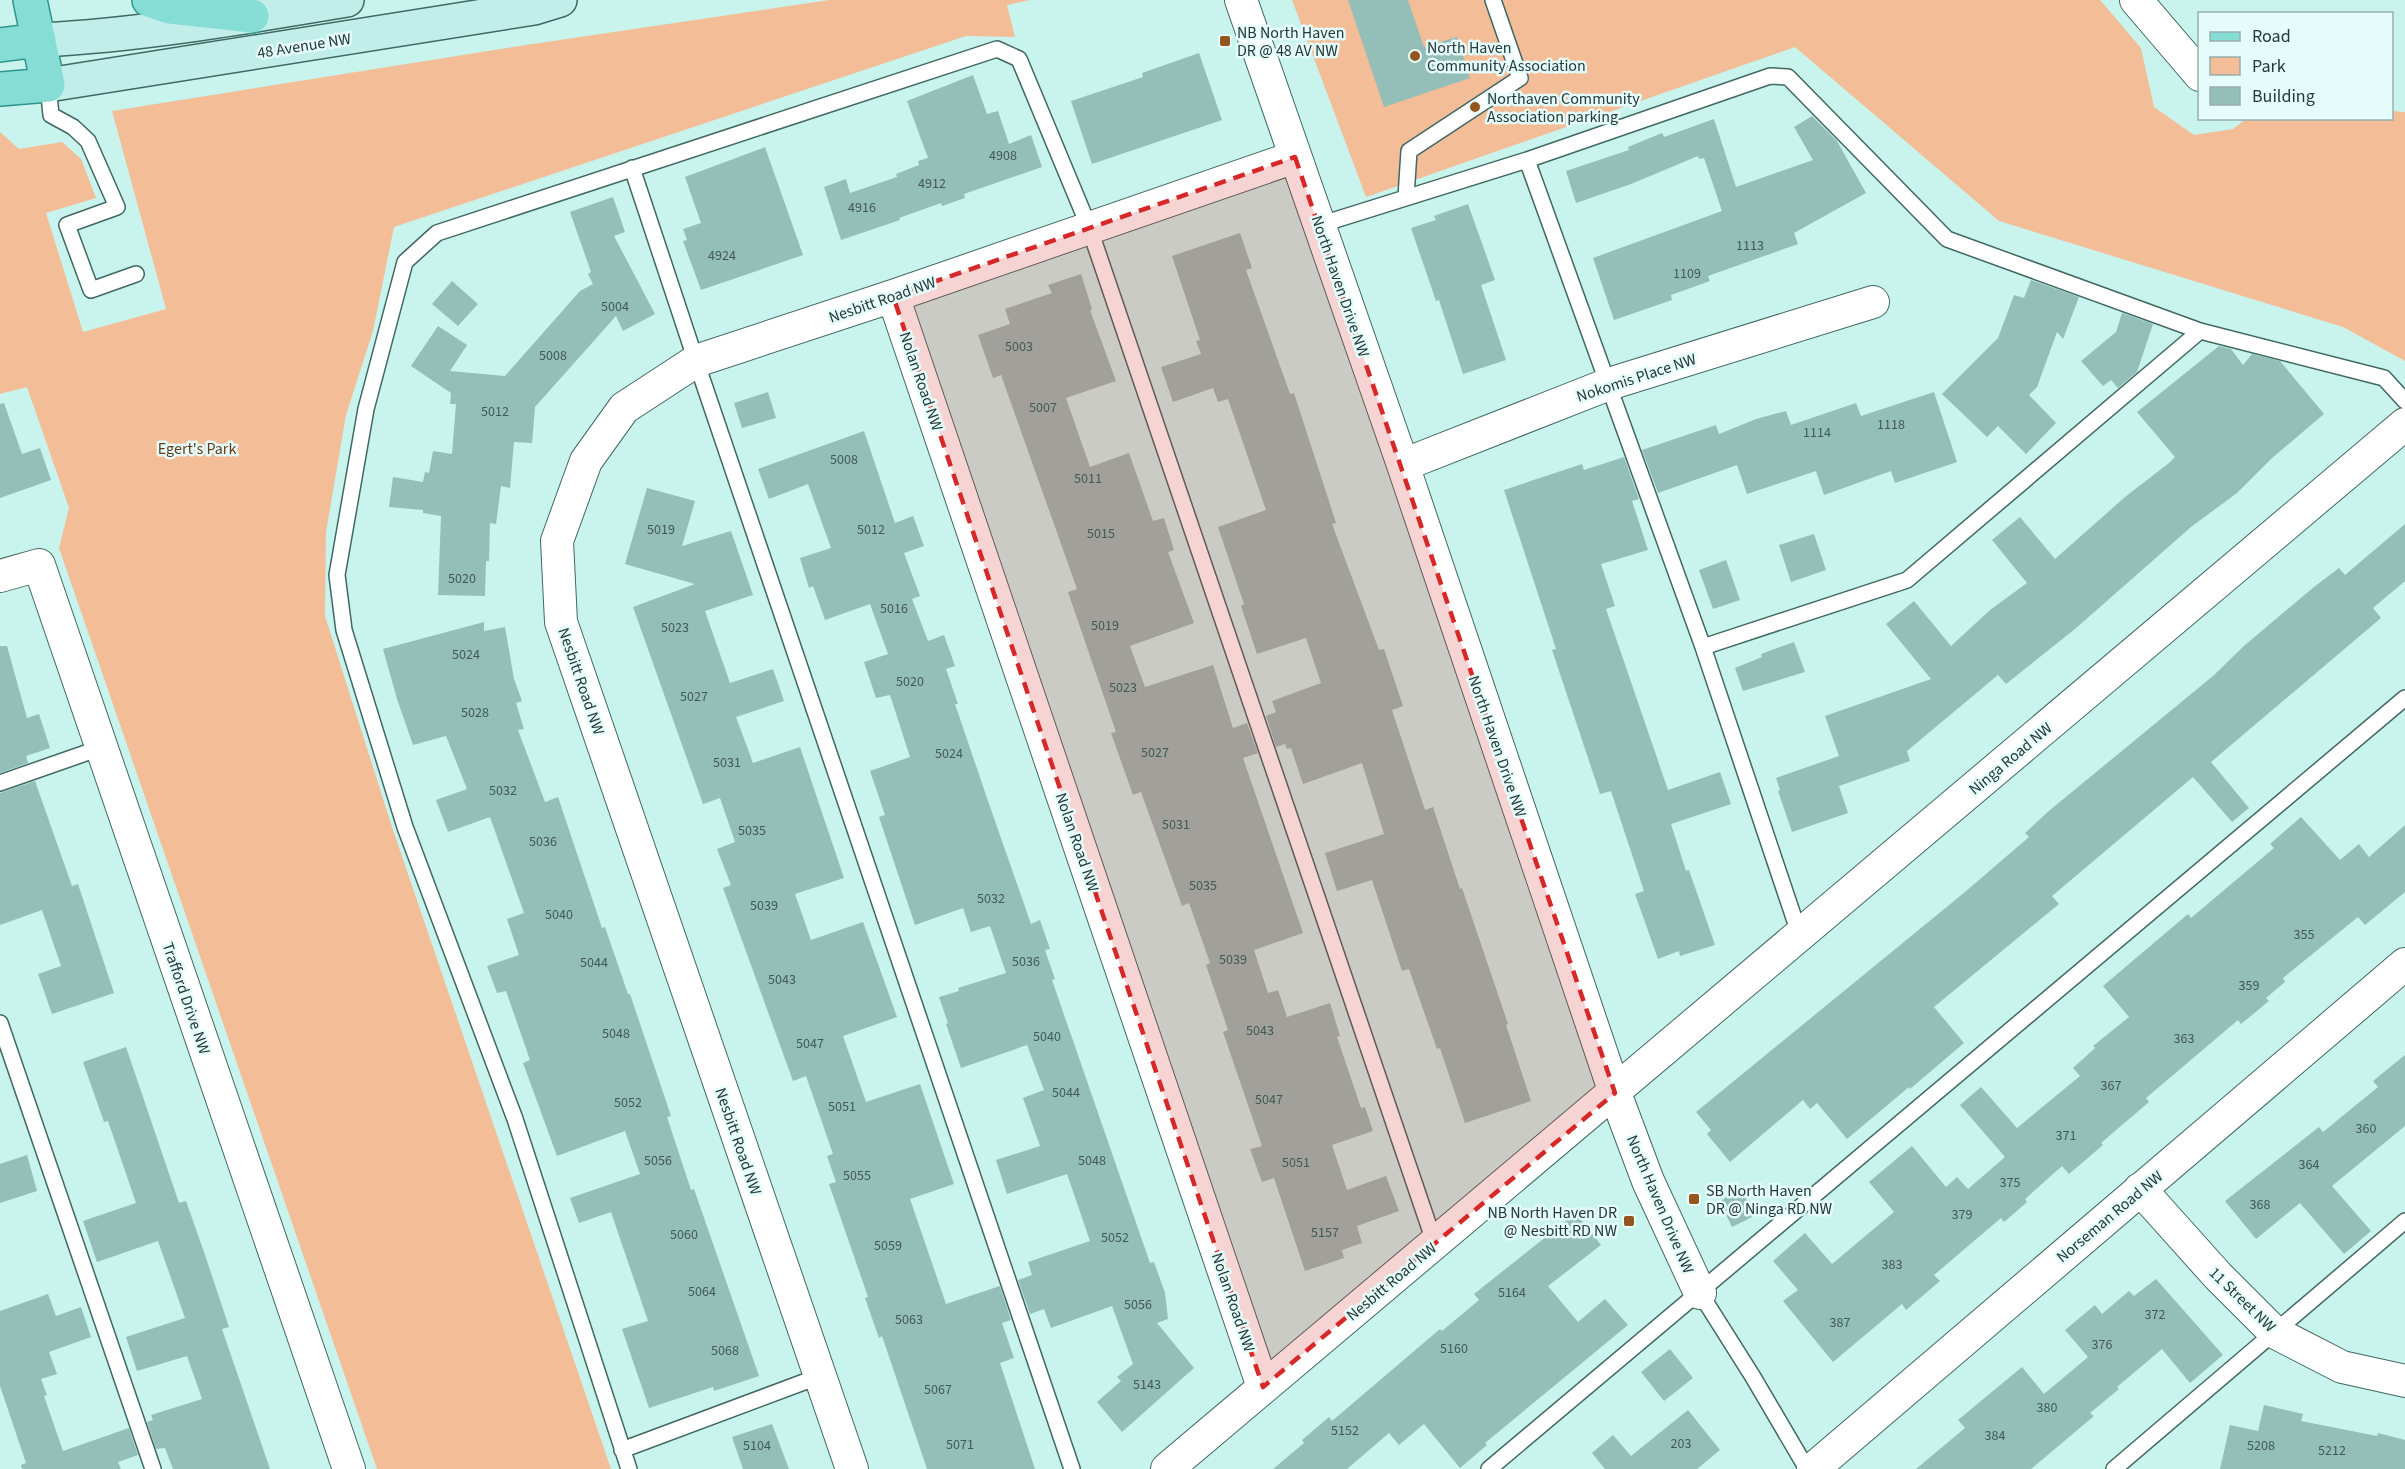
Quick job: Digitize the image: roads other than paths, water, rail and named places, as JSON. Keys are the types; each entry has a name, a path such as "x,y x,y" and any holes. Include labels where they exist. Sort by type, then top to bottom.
{"main road":[{"path":"0,89 48,85 30,0"},
{"path":"149,0 170,7 252,16"},
{"path":"0,45 39,40"}],"street":[{"path":"39,40 99,37 252,16 347,0"},
{"name":"48 Avenue NW","path":"48,85 534,8 560,0"},
{"name":"North Haven Drive NW","path":"1241,0 1403,465 1615,1093 1648,1181 1700,1293"},
{"path":"2136,0 2198,74"},
{"name":"Nesbitt Road NW","path":"852,1469 561,622 557,541 586,461 624,408 696,361 893,296 1295,157"},
{"name":"Nolan Road NW","path":"893,296 1263,1387"},
{"name":"Nokomis Place NW","path":"1403,465 1609,384 1873,302"},
{"name":"Ninga Road NW","path":"1615,1093 2405,423"},
{"name":"Trafford Drive NW","path":"0,576 39,566 349,1469"},
{"name":"Norseman Road NW","path":"1812,1469 2405,964"},
{"name":"Nesbitt Road NW","path":"1167,1469 1615,1093"},
{"name":"11 Street NW","path":"2140,1189 2218,1276 2274,1332 2342,1367 2405,1381"}],"lane":[{"path":"1406,198 1409,151 1520,78 1493,0"},
{"path":"629,1469 515,1119 405,827 344,630 337,575 366,409 405,262 437,233 997,49 1018,59 1089,227 1435,1244"},
{"path":"1319,225 1527,160 1770,76 1788,77 1947,239 2200,331 2384,378 2405,401"},
{"path":"48,85 51,115 73,127 88,141 117,207 67,225 92,290 136,274"},
{"path":"1527,160 1703,647 1800,936"},
{"path":"632,168 1072,1469"},
{"path":"1703,647 1907,580 2200,331"},
{"path":"1490,1469 2405,698"},
{"path":"0,783 100,748"},
{"path":"0,1023 153,1469"},
{"path":"2114,1469 2405,1221"},
{"name":"North Haven Drive NW","path":"1700,1293 1807,1469"},
{"path":"622,1450 820,1376"}],"place":[{"name":"NB North Haven DR @ 48 AV NW","path":"1225,41"},
{"name":"North Haven Community Association","path":"1415,56"},
{"name":"Northaven Community Association parking","path":"1475,107"},
{"name":"SB North Haven DR @ Ninga RD NW","path":"1694,1199"},
{"name":"NB North Haven DR @ Nesbitt RD NW","path":"1629,1221"}],"park label":[{"name":"Egert's Park","path":"197,448"}]}
